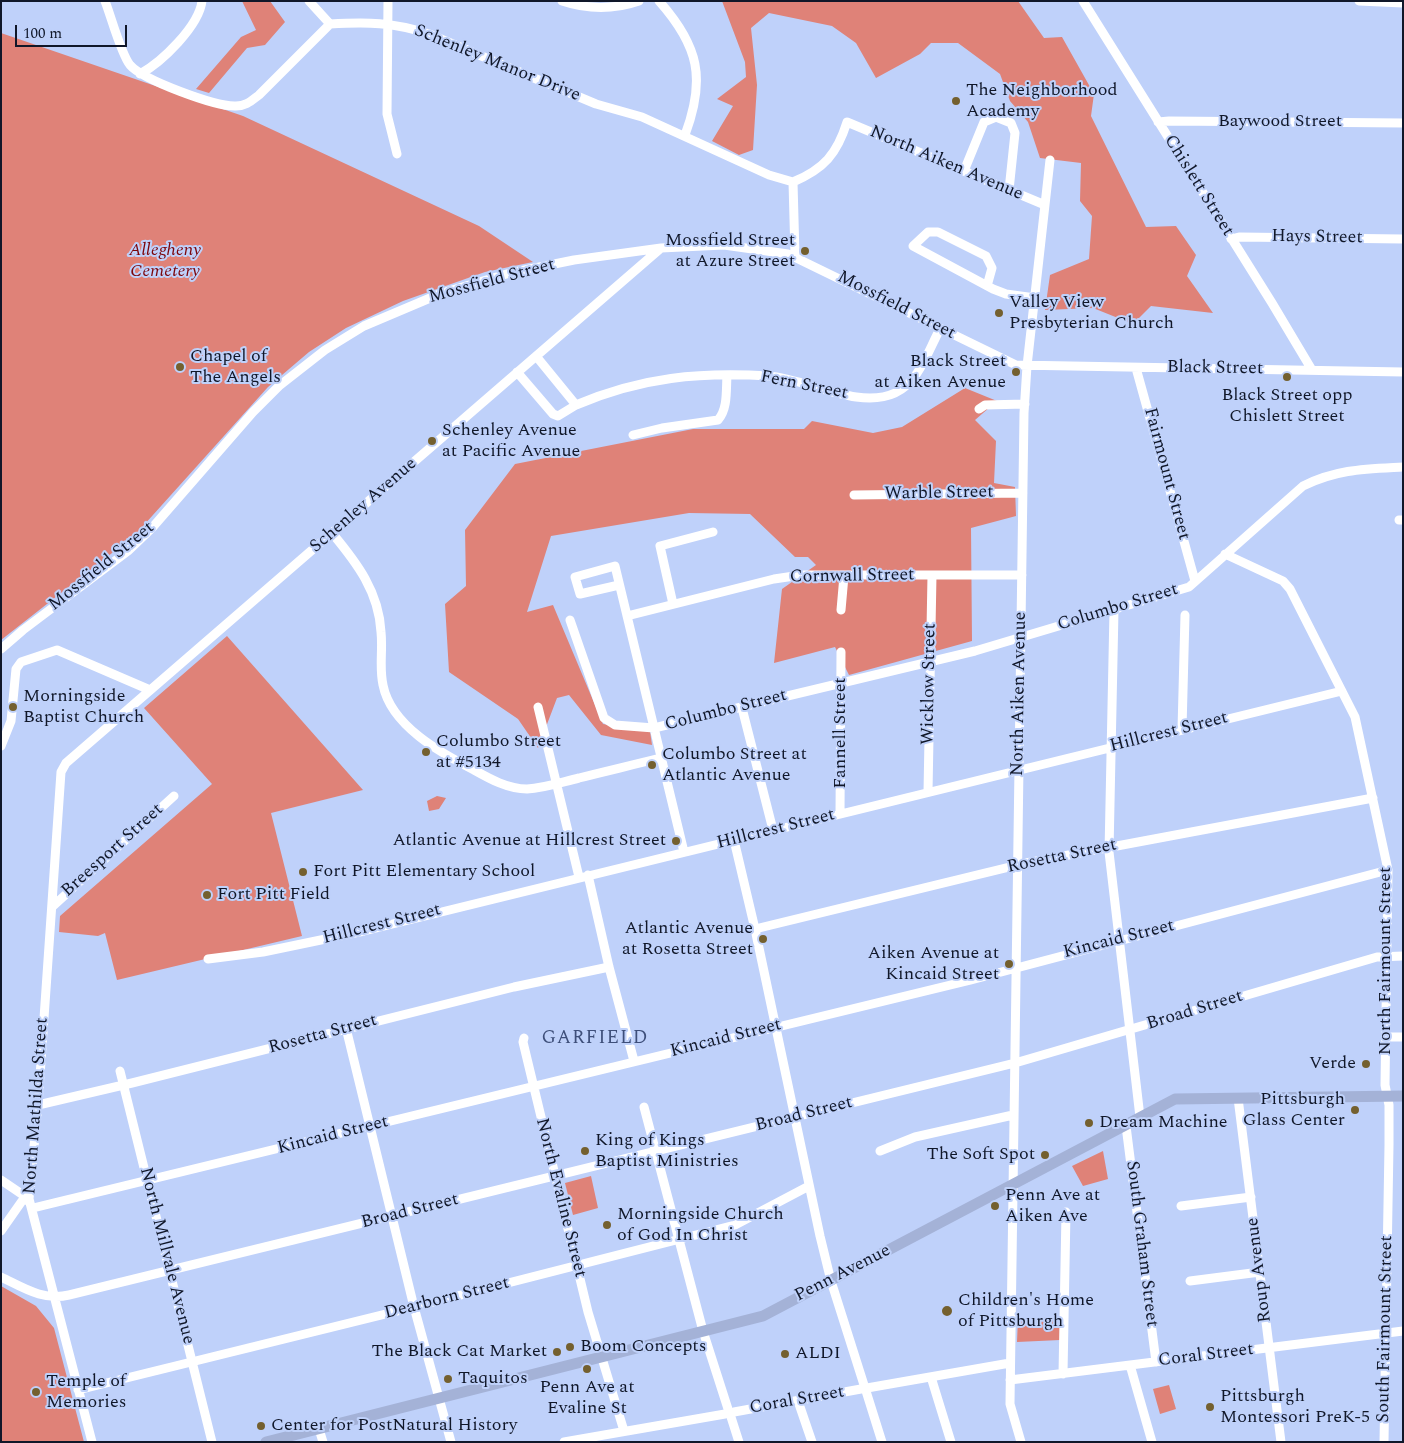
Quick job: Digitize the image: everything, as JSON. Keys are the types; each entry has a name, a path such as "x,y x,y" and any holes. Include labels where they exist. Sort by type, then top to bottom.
{"main road":[{"name":"Penn Avenue","path":"266,1442 438,1400 762,1316 1175,1099 1403,1096"}],"street":[{"path":"105,1 129,64 140,74 152,81 227,106 247,104 330,24 310,1"},
{"path":"140,74 150,68 193,25 201,11 202,1"},
{"path":"388,1 387,114 397,154"},
{"path":"562,1 579,7 596,9 614,8 639,1"},
{"path":"659,1 686,37 694,60 697,83 696,100 685,135"},
{"name":"Chislett Street","path":"1083,1 1272,302 1312,370"},
{"path":"1358,1 1403,4"},
{"name":"Schenley Manor Drive","path":"330,24 373,22 405,26 429,34 596,104 642,117 769,175 793,182"},
{"path":"964,171 984,122 996,117 1011,123 1015,132 1009,190"},
{"name":"North Aiken Avenue","path":"793,182 824,164 837,150 847,122 1045,205"},
{"name":"Baywood Street","path":"1158,122 1403,123"},
{"name":"North Aiken Avenue","path":"1021,1442 1010,1404 1010,1363 1023,492 1026,366 1050,160"},
{"path":"793,182 795,256"},
{"path":"986,286 992,268 986,256 938,232 928,232 913,246 986,286 1006,294 1035,298"},
{"name":"Hays Street","path":"1231,239 1239,237 1403,239"},
{"name":"Mossfield Street","path":"1,649 22,630 128,551 152,528 253,412 306,363 349,334 394,312 473,283 574,260 661,248 724,245 795,256 940,329 1016,365 1026,366"},
{"name":"Schenley Avenue","path":"66,763 661,248"},
{"name":"Fern Street","path":"517,372 553,414 558,416 576,405 642,382 679,376 772,376 856,396 876,398 895,393 911,383 940,329"},
{"path":"536,356 576,405"},
{"name":"Black Street","path":"1026,366 1403,372"},
{"name":"Fairmount Street","path":"1136,368 1195,581"},
{"path":"633,435 662,428 718,420 723,414 727,376"},
{"path":"979,409 985,405 1025,404"},
{"name":"Columbo Street","path":"570,620 604,718 615,726 654,728 742,708 930,660 975,651 1189,587 1303,486 1324,476 1350,470 1403,467"},
{"name":"Warble Street","path":"854,495 1023,492"},
{"path":"673,604 660,546 713,532"},
{"name":"Columbo Street","path":"332,533 364,574 376,597 382,632 380,665 383,687 390,703 408,727 439,752 500,784 525,789 660,758"},
{"name":"North Fairmount Street","path":"1225,554 1283,581 1290,589 1355,717 1388,870 1385,1085 1387,1096"},
{"path":"619,585 580,594 575,577 615,566 684,852"},
{"name":"Cornwall Street","path":"628,616 774,579 800,575 1022,575"},
{"name":"Wicklow Street","path":"928,792 932,575"},
{"path":"842,610 844,576"},
{"path":"1114,610 1110,846 1140,1117"},
{"path":"1182,729 1185,615"},
{"path":"1,746 11,721 16,669 21,662 58,650 150,690"},
{"name":"Fannell Street","path":"840,814 841,652"},
{"name":"Hillcrest Street","path":"208,959 262,952 326,939 1342,691"},
{"path":"538,707 557,783 634,1061"},
{"path":"742,708 773,830"},
{"name":"North Mathilda Street","path":"66,763 61,772 38,1104 29,1199 33,1208 92,1442"},
{"name":"Breesport Street","path":"52,907 174,796"},
{"name":"Rosetta Street","path":"755,929 1018,865 1110,846 1373,798"},
{"path":"734,840 831,1281 882,1442"},
{"name":"Kincaid Street","path":"33,1208 1016,968 1388,870"},
{"name":"Broad Street","path":"55,1298 1015,1063 1377,957 1403,956"},
{"name":"Rosetta Street","path":"38,1104 239,1057 514,986 608,967"},
{"path":"346,1028 414,1307 451,1442"},
{"path":"1386,1037 1403,1037"},
{"name":"North Evaline Street","path":"524,1038 523,1042 532,1087 554,1176 601,1358 624,1431"},
{"name":"North Millvale Avenue","path":"120,1071 212,1442"},
{"name":"South Fairmount Street","path":"1384,1442 1389,1105 1387,1096"},
{"name":"Roup Avenue","path":"1238,1098 1281,1442"},
{"path":"644,1107 704,1331 739,1442"},
{"path":"880,1151 915,1137 1013,1115"},
{"name":"South Graham Street","path":"1126,1126 1156,1362"},
{"path":"1,1180 29,1199"},
{"name":"Dearborn Street","path":"78,1390 736,1225 809,1186"},
{"path":"1181,1206 1251,1197"},
{"path":"1,1231 22,1201 29,1199"},
{"path":"1062,1374 1066,1212"},
{"path":"1190,1281 1260,1272"},
{"path":"1,1277 41,1296 55,1298"},
{"name":"Coral Street","path":"1010,1380 1403,1331"},
{"name":"Coral Street","path":"564,1442 615,1438 624,1431 1010,1363"},
{"path":"1130,1365 1152,1442"},
{"path":"931,1377 951,1442"},
{"path":"798,1401 812,1442"},
{"path":"319,1429 324,1442"}],"green space":[{"path":"242,1 270,1 285,22 265,45 247,48 209,93 196,89 241,37 256,30"},
{"path":"722,1 1018,1 1044,38 1062,37 1094,94 1091,116 1146,227 1176,226 1196,255 1187,276 1213,313 1151,306 1133,324 1093,308 1045,310 1050,275 1089,259 1092,216 1080,201 1081,163 1040,158 1028,122 1010,101 1000,74 958,43 931,43 920,54 876,78 856,43 832,26 769,13 751,28 757,85 753,150 739,155 712,141 733,106 717,99 746,77 745,62"},
{"name":"Allegheny Cemetery","path":"1,33 243,116 479,226 533,262 485,272 403,301 346,328 309,352 268,387 135,535 1,640"},
{"path":"965,388 997,401 975,420 996,441 994,483 1015,487 1016,516 971,528 972,641 849,675 835,647 774,663 782,589 816,565 808,557 795,557 750,514 689,513 551,536 527,612 553,605 603,724 650,731 652,745 601,735 569,695 557,698 538,748 518,719 449,672 445,604 466,586 465,530 515,464 693,429 804,429 812,421 873,433 902,427"},
{"path":"227,636 363,790 271,813 302,936 117,980 105,933 98,936 59,932 60,916 212,784 144,708"},
{"path":"437,796 446,798 439,809 429,811 427,801"},
{"path":"1103,1151 1108,1179 1083,1186 1072,1166"},
{"path":"591,1176 598,1208 573,1215 565,1183"},
{"path":"1,1286 36,1306 54,1328 84,1442 1,1442"},
{"path":"1060,1317 1060,1340 1017,1342 1018,1318"},
{"path":"1169,1385 1176,1409 1160,1414 1153,1389"}],"place":[{"name":"The Neighborhood Academy","path":"956,101"},
{"name":"Mossfield Street at Azure Street","path":"805,251"},
{"name":"Valley View Presbyterian Church","path":"999,313"},
{"name":"Chapel of The Angels","path":"180,367"},
{"name":"Black Street at Aiken Avenue","path":"1016,372"},
{"name":"Black Street opp Chislett Street","path":"1287,377"},
{"name":"Schenley Avenue at Pacific Avenue","path":"432,441"},
{"name":"Morningside Baptist Church","path":"13,707"},
{"name":"Columbo Street at #5134","path":"426,752"},
{"name":"Columbo Street at Atlantic Avenue","path":"652,765"},
{"name":"Atlantic Avenue at Hillcrest Street","path":"676,841"},
{"name":"Fort Pitt Elementary School","path":"303,872"},
{"name":"Fort Pitt Field","path":"207,895"},
{"name":"Atlantic Avenue at Rosetta Street","path":"763,939"},
{"name":"Aiken Avenue at Kincaid Street","path":"1009,964"},
{"name":"Verde","path":"1366,1064"},
{"name":"Pittsburgh Glass Center","path":"1355,1110"},
{"name":"Dream Machine","path":"1089,1123"},
{"name":"King of Kings Baptist Ministries","path":"585,1151"},
{"name":"The Soft Spot","path":"1045,1155"},
{"name":"Penn Ave at Aiken Ave","path":"995,1206"},
{"name":"Morningside Church of God In Christ","path":"607,1225"},
{"name":"Children's Home of Pittsburgh","path":"947,1311"},
{"name":"Boom Concepts","path":"570,1347"},
{"name":"The Black Cat Market","path":"557,1352"},
{"name":"ALDI","path":"785,1354"},
{"name":"Penn Ave at Evaline St","path":"587,1369"},
{"name":"Taquitos","path":"448,1379"},
{"name":"Temple of Memories","path":"36,1392"},
{"name":"Pittsburgh Montessori PreK-5","path":"1210,1407"},
{"name":"Center for PostNatural History","path":"261,1426"}],"district":[{"name":"GARFIELD","path":"595,1039"}]}
